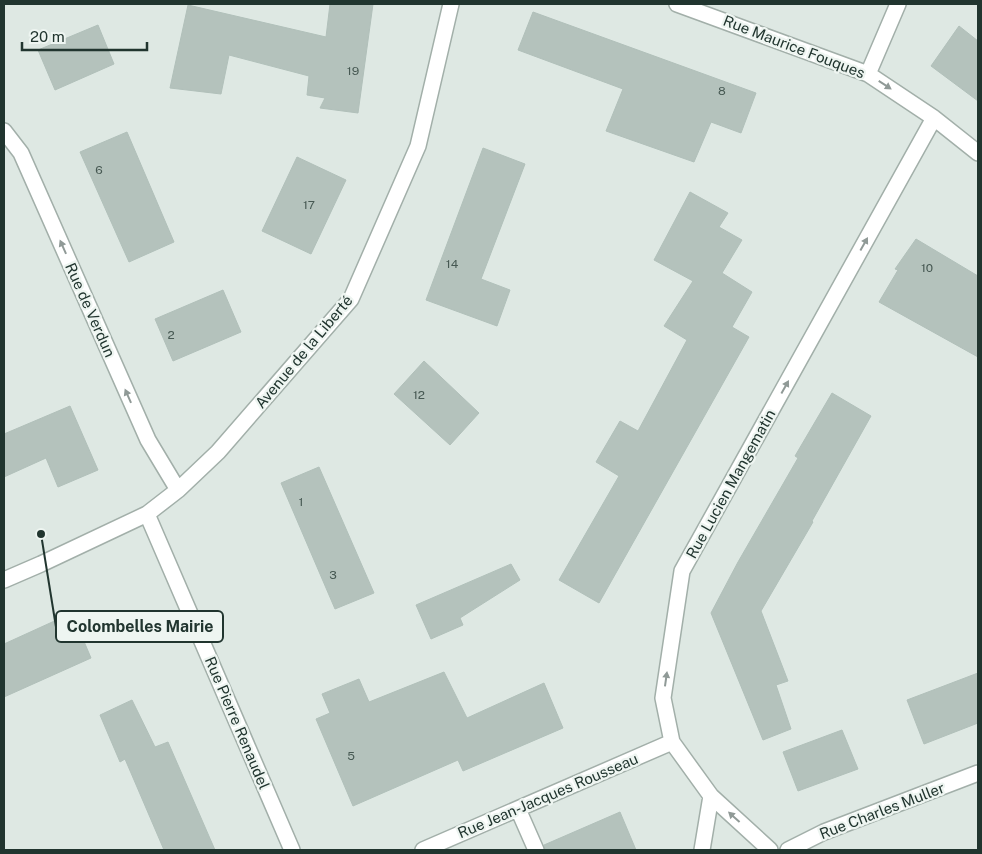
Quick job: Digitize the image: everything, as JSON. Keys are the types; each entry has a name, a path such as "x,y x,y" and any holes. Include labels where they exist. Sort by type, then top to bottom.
{"street":[{"name":"Avenue de la Liberté","path":"4,580 147,514 178,490 218,452 351,299 418,146 451,4"},
{"name":"Rue Maurice Fouques","path":"677,4 868,74 934,118 978,153"},
{"path":"868,74 898,4"},
{"name":"Rue Lucien Mangematin","path":"770,850 711,796 672,742 663,698 682,571 934,118"},
{"name":"Rue de Verdun","path":"4,131 21,153 148,440 178,490"},
{"name":"Rue Pierre Renaudel","path":"147,514 292,850"},
{"name":"Rue Jean-Jacques Rousseau","path":"423,850 672,742"},
{"name":"Rue Charles Muller","path":"788,850 824,832 978,773"},
{"path":"702,850 711,796"},
{"path":"518,809 536,850"}],"building":[{"path":"330,4 373,4 358,113 320,108 325,98 307,95 309,76 229,55 221,94 170,88 188,5 326,37"},
{"path":"533,12 756,93 741,133 711,122 694,162 606,131 623,89 518,50"},
{"path":"98,25 114,64 55,90 38,50"},
{"path":"959,26 978,41 978,101 931,66"},
{"path":"127,132 174,242 129,262 80,152"},
{"path":"483,148 525,164 481,279 510,290 497,326 426,300"},
{"path":"297,157 346,180 311,254 262,231"},
{"path":"690,192 728,213 719,227 742,240 722,273 752,292 732,327 749,337 599,603 559,580 619,476 596,462 620,421 638,431 687,340 664,326 693,281 654,260"},
{"path":"916,239 978,276 978,357 879,302 898,270 895,269"},
{"path":"223,290 241,332 173,361 155,319"},
{"path":"424,361 479,413 450,445 394,394"},
{"path":"832,393 871,416 813,522 761,611 788,681 776,685 791,729 763,740 711,613 798,458 795,456"},
{"path":"70,406 98,470 58,487 46,458 4,477 4,434"},
{"path":"319,467 374,593 335,609 281,483"},
{"path":"511,564 520,580 460,618 463,625 431,639 416,605"},
{"path":"72,613 91,658 4,697 4,644"},
{"path":"444,672 467,718 544,683 563,728 463,771 458,760 353,806 316,719 330,713 322,694 359,679 369,702"},
{"path":"978,673 978,723 924,744 907,700"},
{"path":"132,700 155,747 168,742 215,850 164,850 125,759 120,762 100,715"},
{"path":"842,730 858,769 798,791 783,752"},
{"path":"620,812 636,850 545,850 544,845"}],"place":[{"name":"Colombelles Mairie","path":"41,534"}]}
